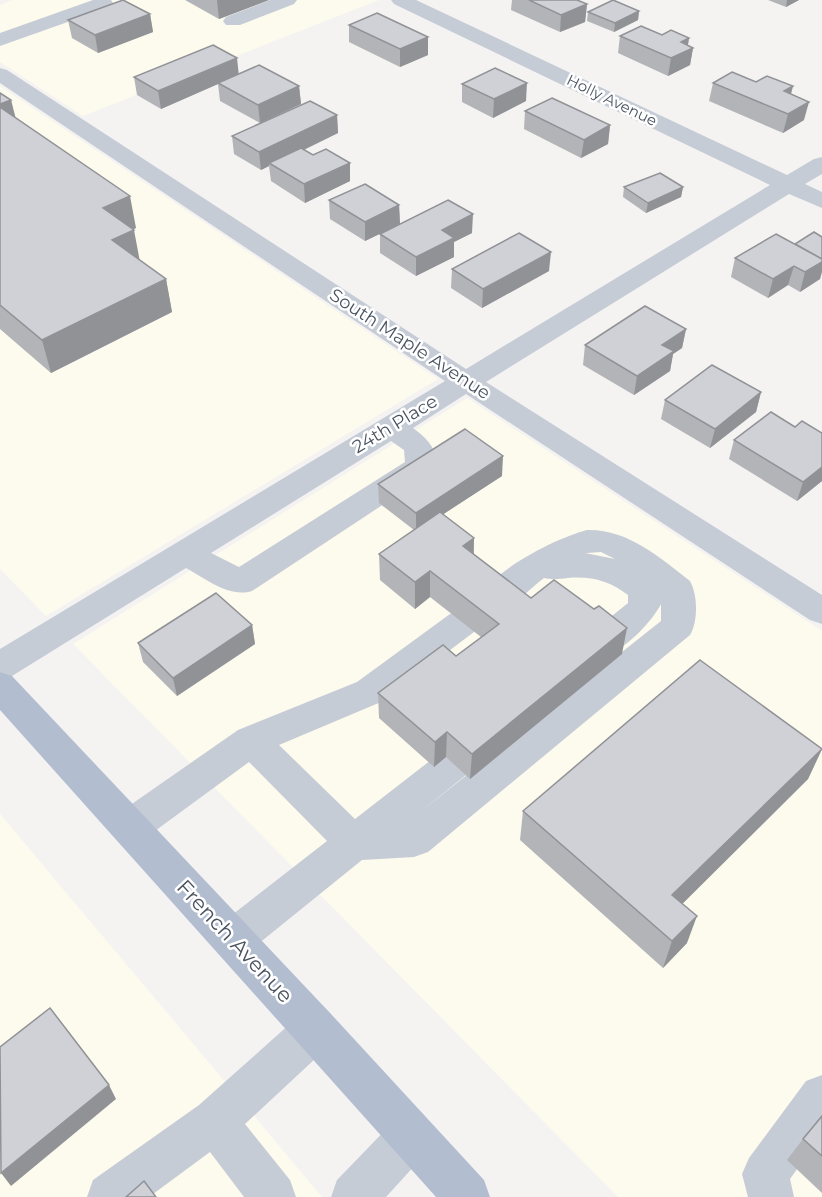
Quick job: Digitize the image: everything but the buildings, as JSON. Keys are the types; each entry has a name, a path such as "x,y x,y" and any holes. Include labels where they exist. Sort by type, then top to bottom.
{"main road":[{"name":"French Avenue","path":"0,686 316,1029 467,1197"}],"street":[{"path":"233,21 287,0"},
{"name":"Holly Avenue","path":"402,0 822,201"},
{"path":"0,40 103,3"},
{"name":"South Maple Avenue","path":"0,74 465,381 822,611"},
{"name":"24th Place","path":"0,666 822,164"},
{"path":"184,553 240,582 420,466 418,446 392,426"},
{"path":"309,477 352,509"},
{"path":"251,741 354,843 414,840 678,626 678,590 638,558 602,541 566,546 495,599 546,568 581,564 607,567 626,576 644,590 645,604 640,612 604,641"},
{"path":"130,827 251,741 369,692 462,623"},
{"path":"233,939 453,764"},
{"path":"110,1197 215,1121 316,1029"},
{"path":"771,1197 765,1174 822,1097"},
{"path":"215,1121 273,1197"},
{"path":"354,1197 411,1136"}],"shaded area":[{"path":"13,0 379,0 83,116 0,62 0,5"},
{"path":"0,86 438,379 46,616 0,569"},
{"path":"467,398 822,631 822,1197 618,1197 73,644"},
{"path":"0,814 322,1197 0,1197"}]}
